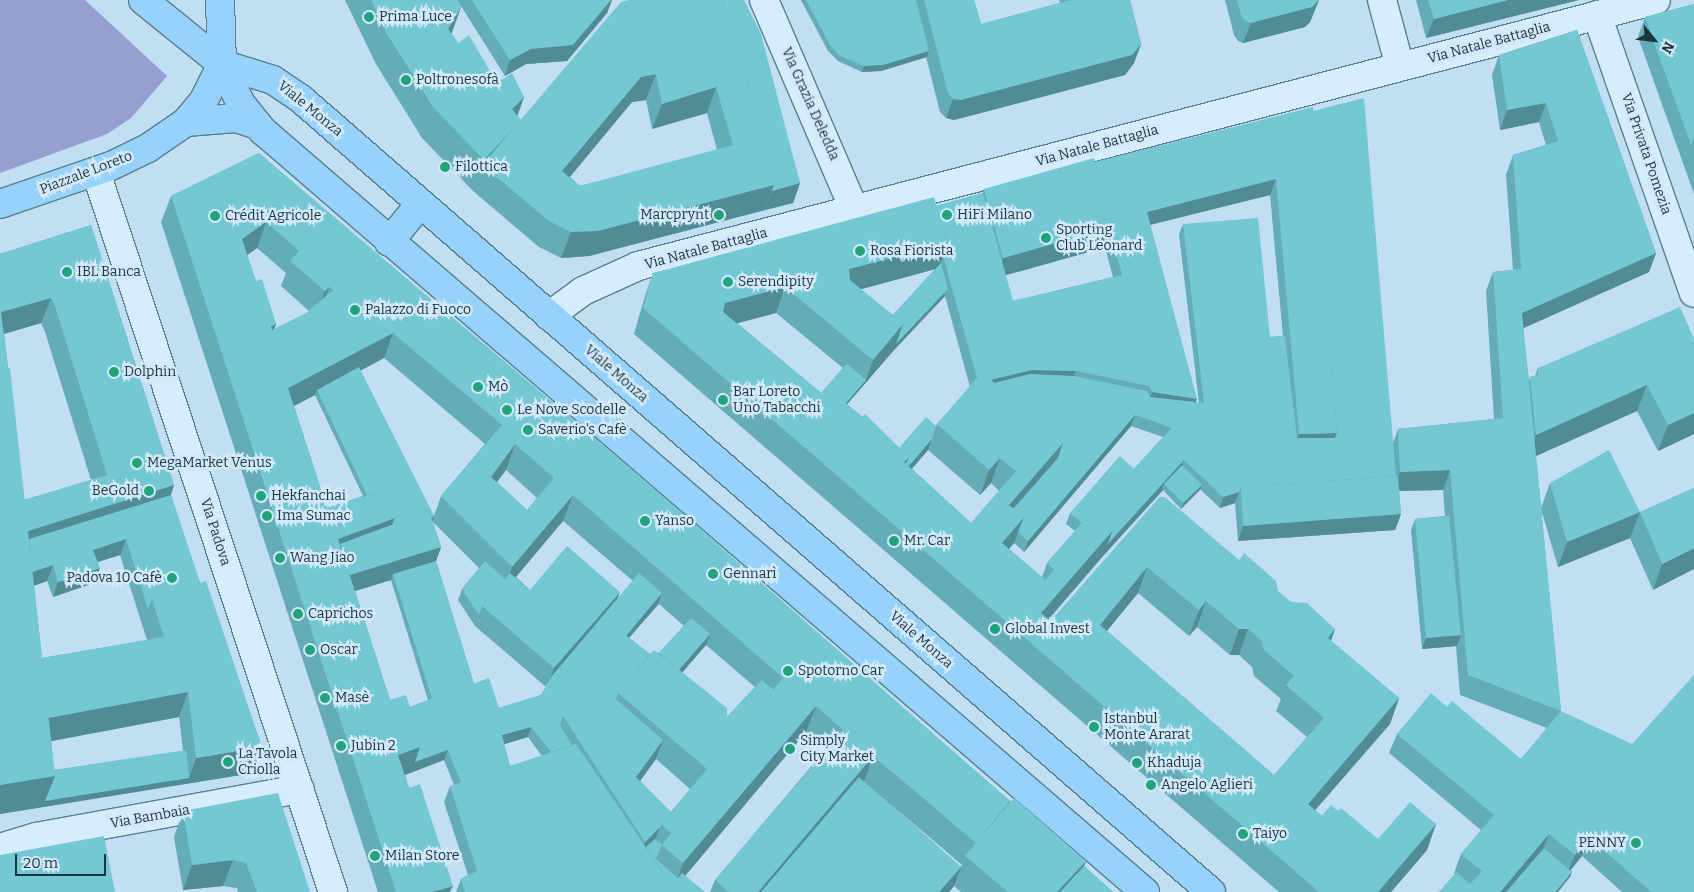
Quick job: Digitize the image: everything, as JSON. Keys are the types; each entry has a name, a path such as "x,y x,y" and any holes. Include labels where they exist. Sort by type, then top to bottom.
{"main road":[{"path":"143,0 222,64 241,104 258,125 389,242 1145,892"},
{"name":"Piazzale Loreto","path":"0,204 96,172 148,148 186,122 203,102 222,64 220,0"},
{"name":"Viale Monza","path":"222,64 273,80 289,89 1211,892"},
{"path":"186,122 236,118 258,125"},
{"path":"389,242 420,204"}],"street":[{"name":"Via Grazia Deledda","path":"764,0 854,209"},
{"path":"1382,0 1400,67"},
{"name":"Via Natale Battaglia","path":"549,316 583,292 638,266 1656,0"},
{"name":"Via Privata Pomezia","path":"1596,15 1693,290"},
{"name":"Via Padova","path":"96,172 333,892"},
{"name":"Via Bambaia","path":"0,848 36,837 300,789"}],"shaded area":[{"path":"0,0 85,0 167,76 131,118 107,134 0,173"}],"building":[{"path":"371,0 458,0 461,7 448,29 458,43 469,35 497,83 512,73 524,97 512,109 521,120 484,160 433,107 387,34"},
{"path":"472,0 611,0 573,45 531,49 510,60"},
{"path":"629,0 726,0 774,185 598,231 571,232 549,221 482,165 621,2","holes":["656,74 662,104 716,87 733,145 580,186 562,171 641,77"]},
{"path":"726,0 744,0 761,34 800,183 772,191 774,185"},
{"path":"806,0 916,0 929,51 883,65 864,66 840,56 830,45"},
{"path":"924,0 974,0 981,24 1071,0 1130,0 1141,44 1132,55 961,100 953,99 948,93"},
{"path":"1237,0 1318,0 1312,7 1251,23 1245,21 1241,15"},
{"path":"1428,0 1508,0 1434,19"},
{"path":"1694,4 1694,138 1691,145 1645,17"},
{"path":"1577,30 1656,253 1522,313 1561,711 1468,675 1450,470 1400,472 1398,429 1503,418 1493,272 1521,269 1513,155 1558,141 1546,103 1507,110 1499,55"},
{"path":"1364,98 1396,476 1241,487 1239,492 1223,497 1184,460 1107,545 1113,530 1091,512 1082,523 1070,513 1120,456 1134,469 1172,428 1135,415 1028,541 1018,532 1024,517 1013,509 1058,458 1063,443 994,383 1030,374 1074,376 1147,391 1150,397 1204,403 1183,224 1258,218 1270,337 1285,336 1297,438 1335,438 1337,433 1313,111"},
{"path":"1313,107 1337,433 1299,434 1276,179 1147,212 1197,399 1152,392 1149,386 1076,371 1032,370 990,380 982,372 977,378 943,256 948,243 936,206 983,193 1013,301 1122,275 1111,234 1114,227 1095,162"},
{"path":"259,153 643,479 1010,801 976,843 873,756 758,892 729,892 715,880 843,730 816,706 683,863 662,845 671,833 661,824 707,769 618,693 654,650 727,708 727,746 783,678 573,495 512,567 441,496 502,425 393,333 288,388 327,508 384,490 395,518 338,539 390,700 406,695 416,725 420,747 398,755 409,788 420,784 453,886 432,892 396,892 171,196","holes":["266,222 299,251 290,261 325,291 329,287 333,290 305,314 272,330 271,326 276,324 262,279 256,281 242,239","515,444 554,478 527,510 491,477"]},
{"path":"1094,158 1114,227 1003,258 984,189"},
{"path":"934,197 948,243 849,269 850,280 903,324 873,360 785,287 725,303 723,312 835,404 840,398 862,417 865,414 909,457 904,462 971,523 1016,471 1000,458 989,470 937,424 982,372 1063,443 1009,505 1024,517 1002,543 1045,580 1054,570 1047,563 1091,512 1113,530 1041,613 1051,621 1160,497 1165,497 1239,560 1244,553 1276,581 1278,591 1291,602 1307,603 1335,629 1328,638 1399,698 1308,804 1322,816 1331,805 1338,811 1341,808 1378,839 1410,802 1436,824 1378,892 1319,892 643,308 653,273","holes":["1147,567 1199,610 1206,601 1239,629 1248,629 1262,641 1264,650 1294,676 1286,685 1324,718 1274,775 1100,625"]},
{"path":"91,225 174,485 28,531 24,500 107,475 51,298 1,312 8,369 0,369 0,254"},
{"path":"941,263 948,289 896,344 903,324 893,315"},
{"path":"1680,307 1694,339 1694,413 1668,425 1647,385 1536,435 1530,377 1538,375 1538,368"},
{"path":"847,364 866,380 846,403 840,398 835,404 821,393"},
{"path":"359,367 434,516 431,518 429,511 392,525 395,518 384,490 367,495 317,390"},
{"path":"10,368 55,776 0,785 0,369"},
{"path":"926,417 936,426 932,439 909,466 906,464 909,457 899,448"},
{"path":"1609,450 1640,512 1567,542 1550,483"},
{"path":"1182,465 1202,485 1183,503 1164,484"},
{"path":"1398,476 1401,514 1243,526 1241,487"},
{"path":"1694,488 1694,548 1662,564 1640,512"},
{"path":"171,495 200,583 152,599 148,609 126,539 93,550 100,568 58,582 53,565 32,572 29,539"},
{"path":"429,511 441,547 350,575 340,544"},
{"path":"1449,516 1461,635 1426,638 1415,519"},
{"path":"567,546 620,592 554,668 482,606 510,573 530,590"},
{"path":"436,561 474,684 432,699 393,574"},
{"path":"485,561 505,579 482,606 479,615 462,589"},
{"path":"639,573 662,593 626,636 623,633 563,716 560,725 572,745 551,752 531,727 502,735 510,766 461,783 448,750 415,762 420,747 410,707 489,678 499,708 541,695 551,677"},
{"path":"206,581 262,747 196,758 188,692 48,718 42,658 164,637 152,599"},
{"path":"691,618 710,634 679,670 659,653"},
{"path":"623,633 650,654 618,693 616,699 663,740 636,777 671,812 660,827 645,842 563,716"},
{"path":"1694,675 1694,892 1651,892 1589,837 1575,855 1549,834 1500,892 1439,892 1457,872 1470,884 1482,871 1461,854 1494,815 1397,734 1431,693 1447,707 1452,701 1521,759 1561,711 1632,744"},
{"path":"762,680 774,690 727,746 727,717"},
{"path":"576,744 676,892 465,892 461,879 477,871 450,786"},
{"path":"186,750 189,778 45,801 55,776 54,770"},
{"path":"859,777 961,867 939,892 761,892"},
{"path":"278,793 310,892 257,892 246,863 233,860 192,865 183,811"},
{"path":"1014,798 1086,861 1057,892 1008,892 965,856"},
{"path":"104,836 115,892 0,892 0,855"},
{"path":"655,839 666,848 662,845 656,859 678,878 682,873 705,892 676,892 646,847"},
{"path":"1544,848 1572,872 1555,892 1506,892"},
{"path":"1084,866 1113,892 1060,892"}],"place":[{"name":"Prima Luce","path":"369,17"},
{"name":"Poltronesofà","path":"406,80"},
{"name":"Filottica","path":"445,167"},
{"name":"Marcprynt","path":"719,215"},
{"name":"HiFi Milano","path":"947,215"},
{"name":"Crédit Agricole","path":"215,216"},
{"name":"Sporting Club Leonard","path":"1046,238"},
{"name":"Rosa Fiorista","path":"860,251"},
{"name":"IBL Banca","path":"67,272"},
{"name":"Serendipity","path":"728,282"},
{"name":"Palazzo di Fuoco","path":"355,310"},
{"name":"Dolphin","path":"114,372"},
{"name":"Mò","path":"478,387"},
{"name":"Bar Loreto Uno Tabacchi","path":"723,400"},
{"name":"Le Nove Scodelle","path":"507,410"},
{"name":"Saverio's Cafè","path":"528,430"},
{"name":"MegaMarket Venus","path":"137,463"},
{"name":"BeGold","path":"149,491"},
{"name":"Hekfanchai","path":"261,496"},
{"name":"Ima Sumac","path":"267,516"},
{"name":"Yanso","path":"645,521"},
{"name":"Mr. Car","path":"894,541"},
{"name":"Wang Jiao","path":"280,558"},
{"name":"Gennarì","path":"713,574"},
{"name":"Padova 10 Cafè","path":"172,578"},
{"name":"Caprichos","path":"298,614"},
{"name":"Global Invest","path":"995,629"},
{"name":"Oscar","path":"310,650"},
{"name":"Spotorno Car","path":"788,671"},
{"name":"Masè","path":"325,698"},
{"name":"Istanbul Monte Ararat","path":"1094,727"},
{"name":"Jubin 2","path":"341,746"},
{"name":"Simply City Market","path":"790,749"},
{"name":"La Tavola Criolla","path":"228,762"},
{"name":"Khaduja","path":"1137,763"},
{"name":"Angelo Aglieri","path":"1151,785"},
{"name":"Taiyo","path":"1243,834"},
{"name":"PENNY","path":"1636,843"},
{"name":"Milan Store","path":"375,856"}]}
